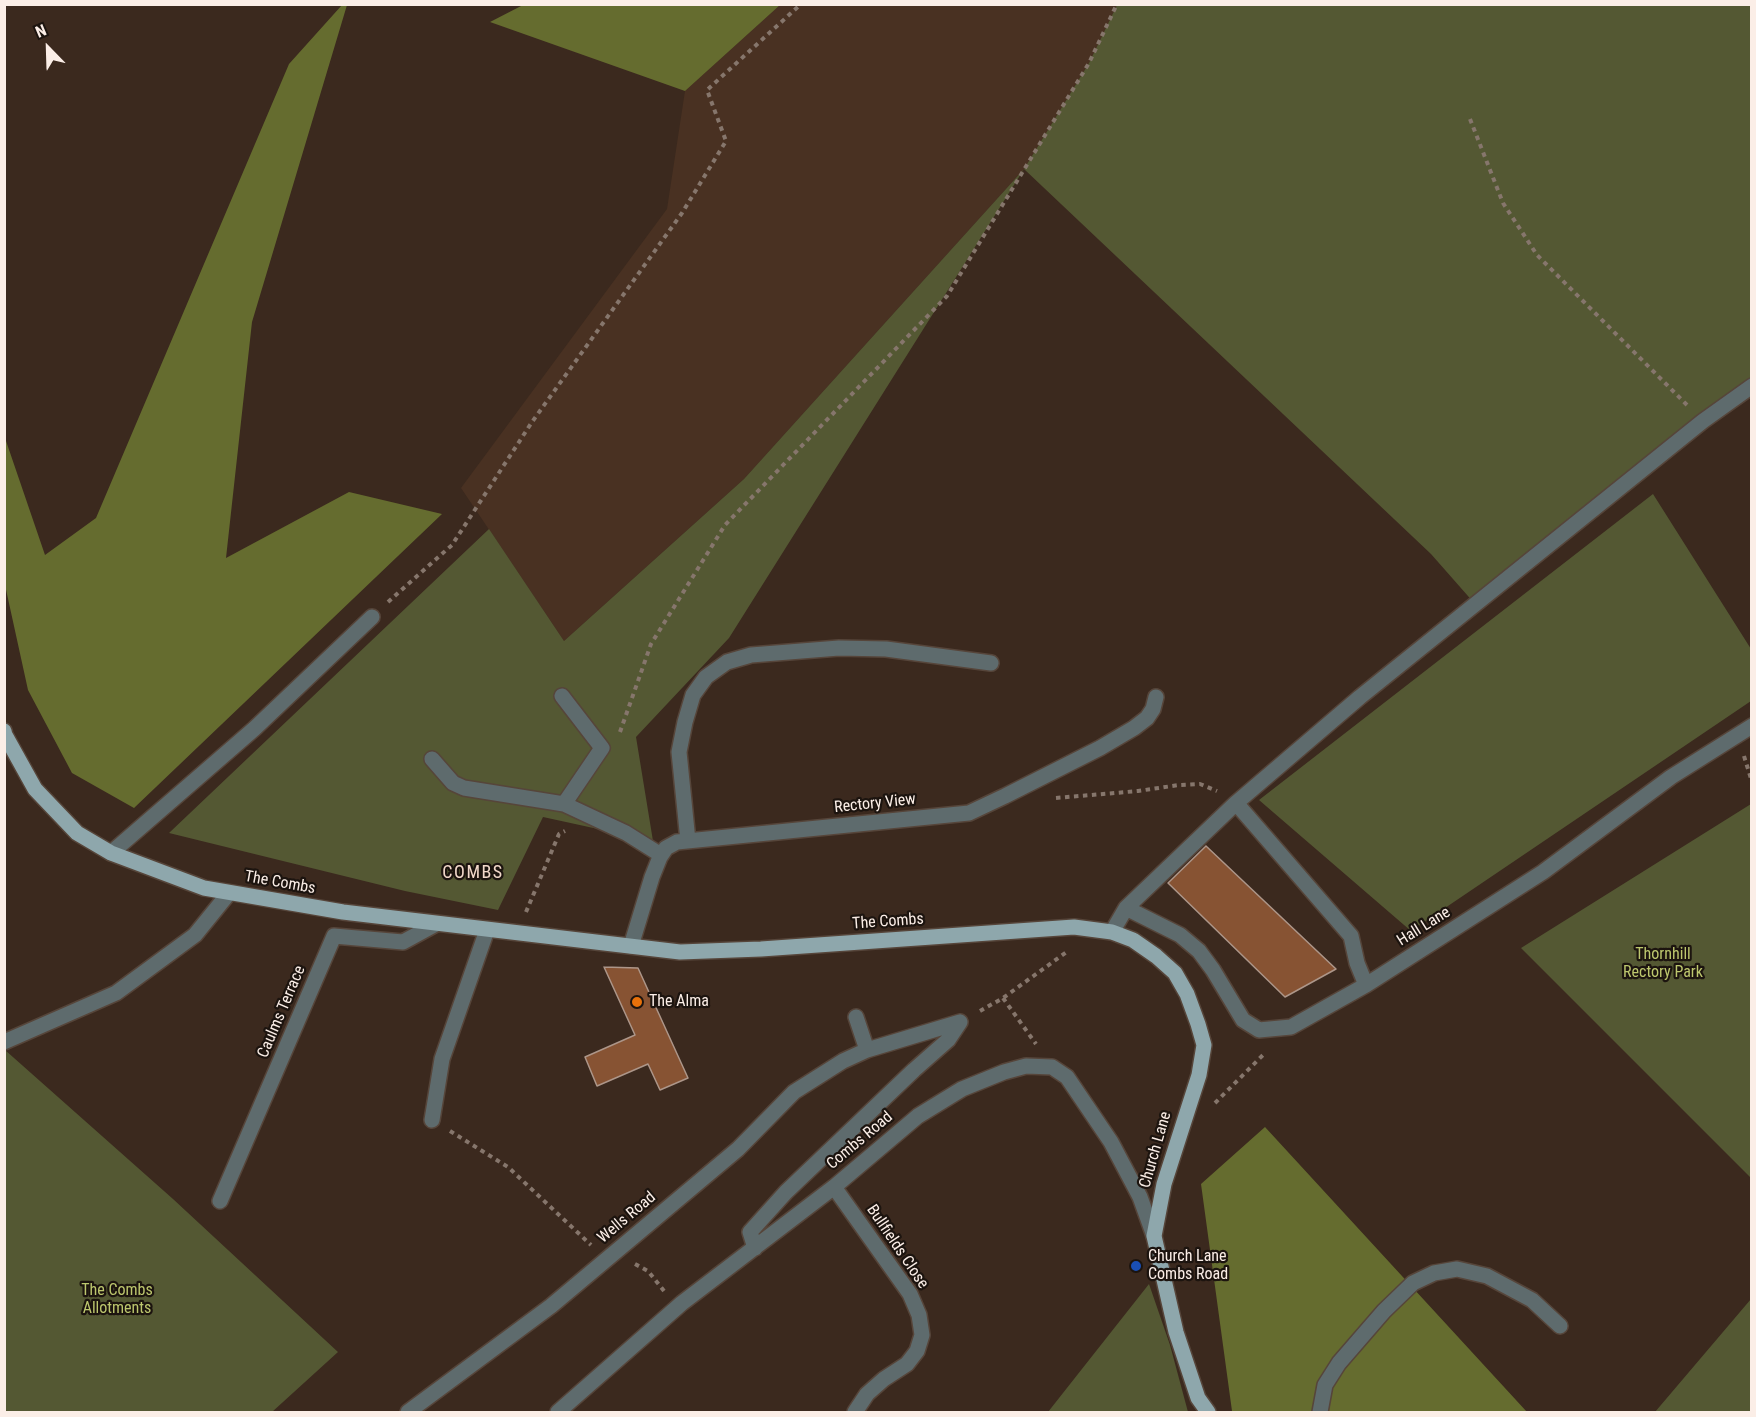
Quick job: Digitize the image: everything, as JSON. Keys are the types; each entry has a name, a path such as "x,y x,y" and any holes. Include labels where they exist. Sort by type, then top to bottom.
{"main road":[{"name":"The Combs","path":"4,731 35,789 77,833 111,853 204,888 229,893 342,912 680,952 761,949 1074,927 1112,932"},
{"name":"Church Lane","path":"1112,932 1132,940 1156,956 1175,973 1187,994 1204,1045 1199,1075 1164,1184 1154,1236 1176,1332 1198,1398 1208,1413"}],"street":[{"path":"1112,932 1126,908 1236,803 1360,697 1703,420 1752,386"},
{"path":"111,853 254,729 372,616"},
{"path":"688,841 680,752 685,722 693,695 706,677 727,662 751,655 839,648 886,649 991,663"},
{"path":"562,696 602,748 564,804"},
{"name":"Rectory View","path":"661,855 666,848 677,842 969,813 1084,756 1134,728 1147,718 1153,709 1156,697"},
{"name":"Hall Lane","path":"1126,908 1180,935 1199,951 1214,970 1243,1020 1259,1030 1291,1027 1366,985 1543,872 1671,777 1752,726"},
{"path":"432,759 453,783 464,788 564,804 626,832 661,855 631,946"},
{"path":"1236,803 1351,936 1357,963 1366,985"},
{"path":"4,1042 116,993 195,935 229,893"},
{"name":"Caulms Terrace","path":"220,1201 334,936 403,942 436,924"},
{"path":"432,1120 442,1059 487,930"},
{"path":"856,1017 867,1050"},
{"path":"754,1248 750,1232 786,1192 948,1040 960,1022"},
{"name":"Wells Road","path":"408,1413 551,1306 738,1149 794,1092 843,1061 867,1050 960,1022"},
{"name":"Combs Road","path":"558,1413 678,1306 834,1187 918,1116 962,1089 1004,1072 1026,1066 1052,1067"},
{"path":"1052,1067 1067,1077 1111,1142 1140,1197 1154,1236"},
{"name":"Bullfields Close","path":"834,1187 910,1294 919,1315 922,1335 917,1351 907,1364 867,1394 855,1413"},
{"path":"1320,1413 1325,1386 1339,1363 1384,1311 1413,1283 1434,1273 1457,1269 1487,1276 1532,1300 1560,1326"}],"path":[{"path":"372,616 452,545 532,422 682,213 726,141 707,90 801,4"},
{"path":"617,742 651,644 725,525 946,296 1089,63 1117,4"},
{"path":"1470,118 1503,203 1536,255 1703,420"},
{"path":"1053,799 1200,784 1236,803"},
{"path":"516,934 559,834 590,817"},
{"path":"960,1022 1003,998 1072,949"},
{"path":"1003,998 1052,1067"},
{"path":"1209,1109 1291,1027"},
{"path":"432,1120 508,1167 618,1271 629,1261 648,1271 678,1306"}],"shaded area":[{"path":"780,5 1117,5 1089,63 1024,169 744,479 564,641 461,488 667,209 685,91"}],"green space":[{"path":"342,5 347,5 252,322 226,558 349,492 442,514 134,808 72,773 28,690 5,585 5,438 45,555 96,518 289,64"},
{"path":"523,5 780,5 685,91 490,22"},
{"path":"1117,5 1751,5 1751,386 1475,604 1431,554 1024,169 1089,63"},
{"path":"1024,169 729,638 636,737 653,841 543,817 498,910 405,891 169,833 489,529 564,641 744,479"},
{"path":"1653,494 1751,649 1751,701 1411,931 1259,800"},
{"name":"Thornhill Rectory Park","path":"1751,804 1751,1178 1521,948"},
{"name":"The Combs Allotments","path":"5,1050 173,1199 338,1352 272,1412 7,1412 5,1409"},
{"path":"1265,1127 1527,1412 1232,1411 1201,1184"},
{"path":"1149,1284 1170,1345 1188,1412 1048,1412"},
{"path":"1751,1299 1751,1412 1655,1412"}],"building":[{"path":"1206,846 1336,969 1285,997 1168,883"},
{"name":"The Alma","path":"604,967 638,968 688,1078 660,1090 648,1064 597,1086 585,1057 635,1035"}],"place":[{"name":"The Alma","path":"637,1002"},
{"name":"Church Lane Combs Road","path":"1136,1266"}],"district":[{"name":"COMBS","path":"473,873"}]}
